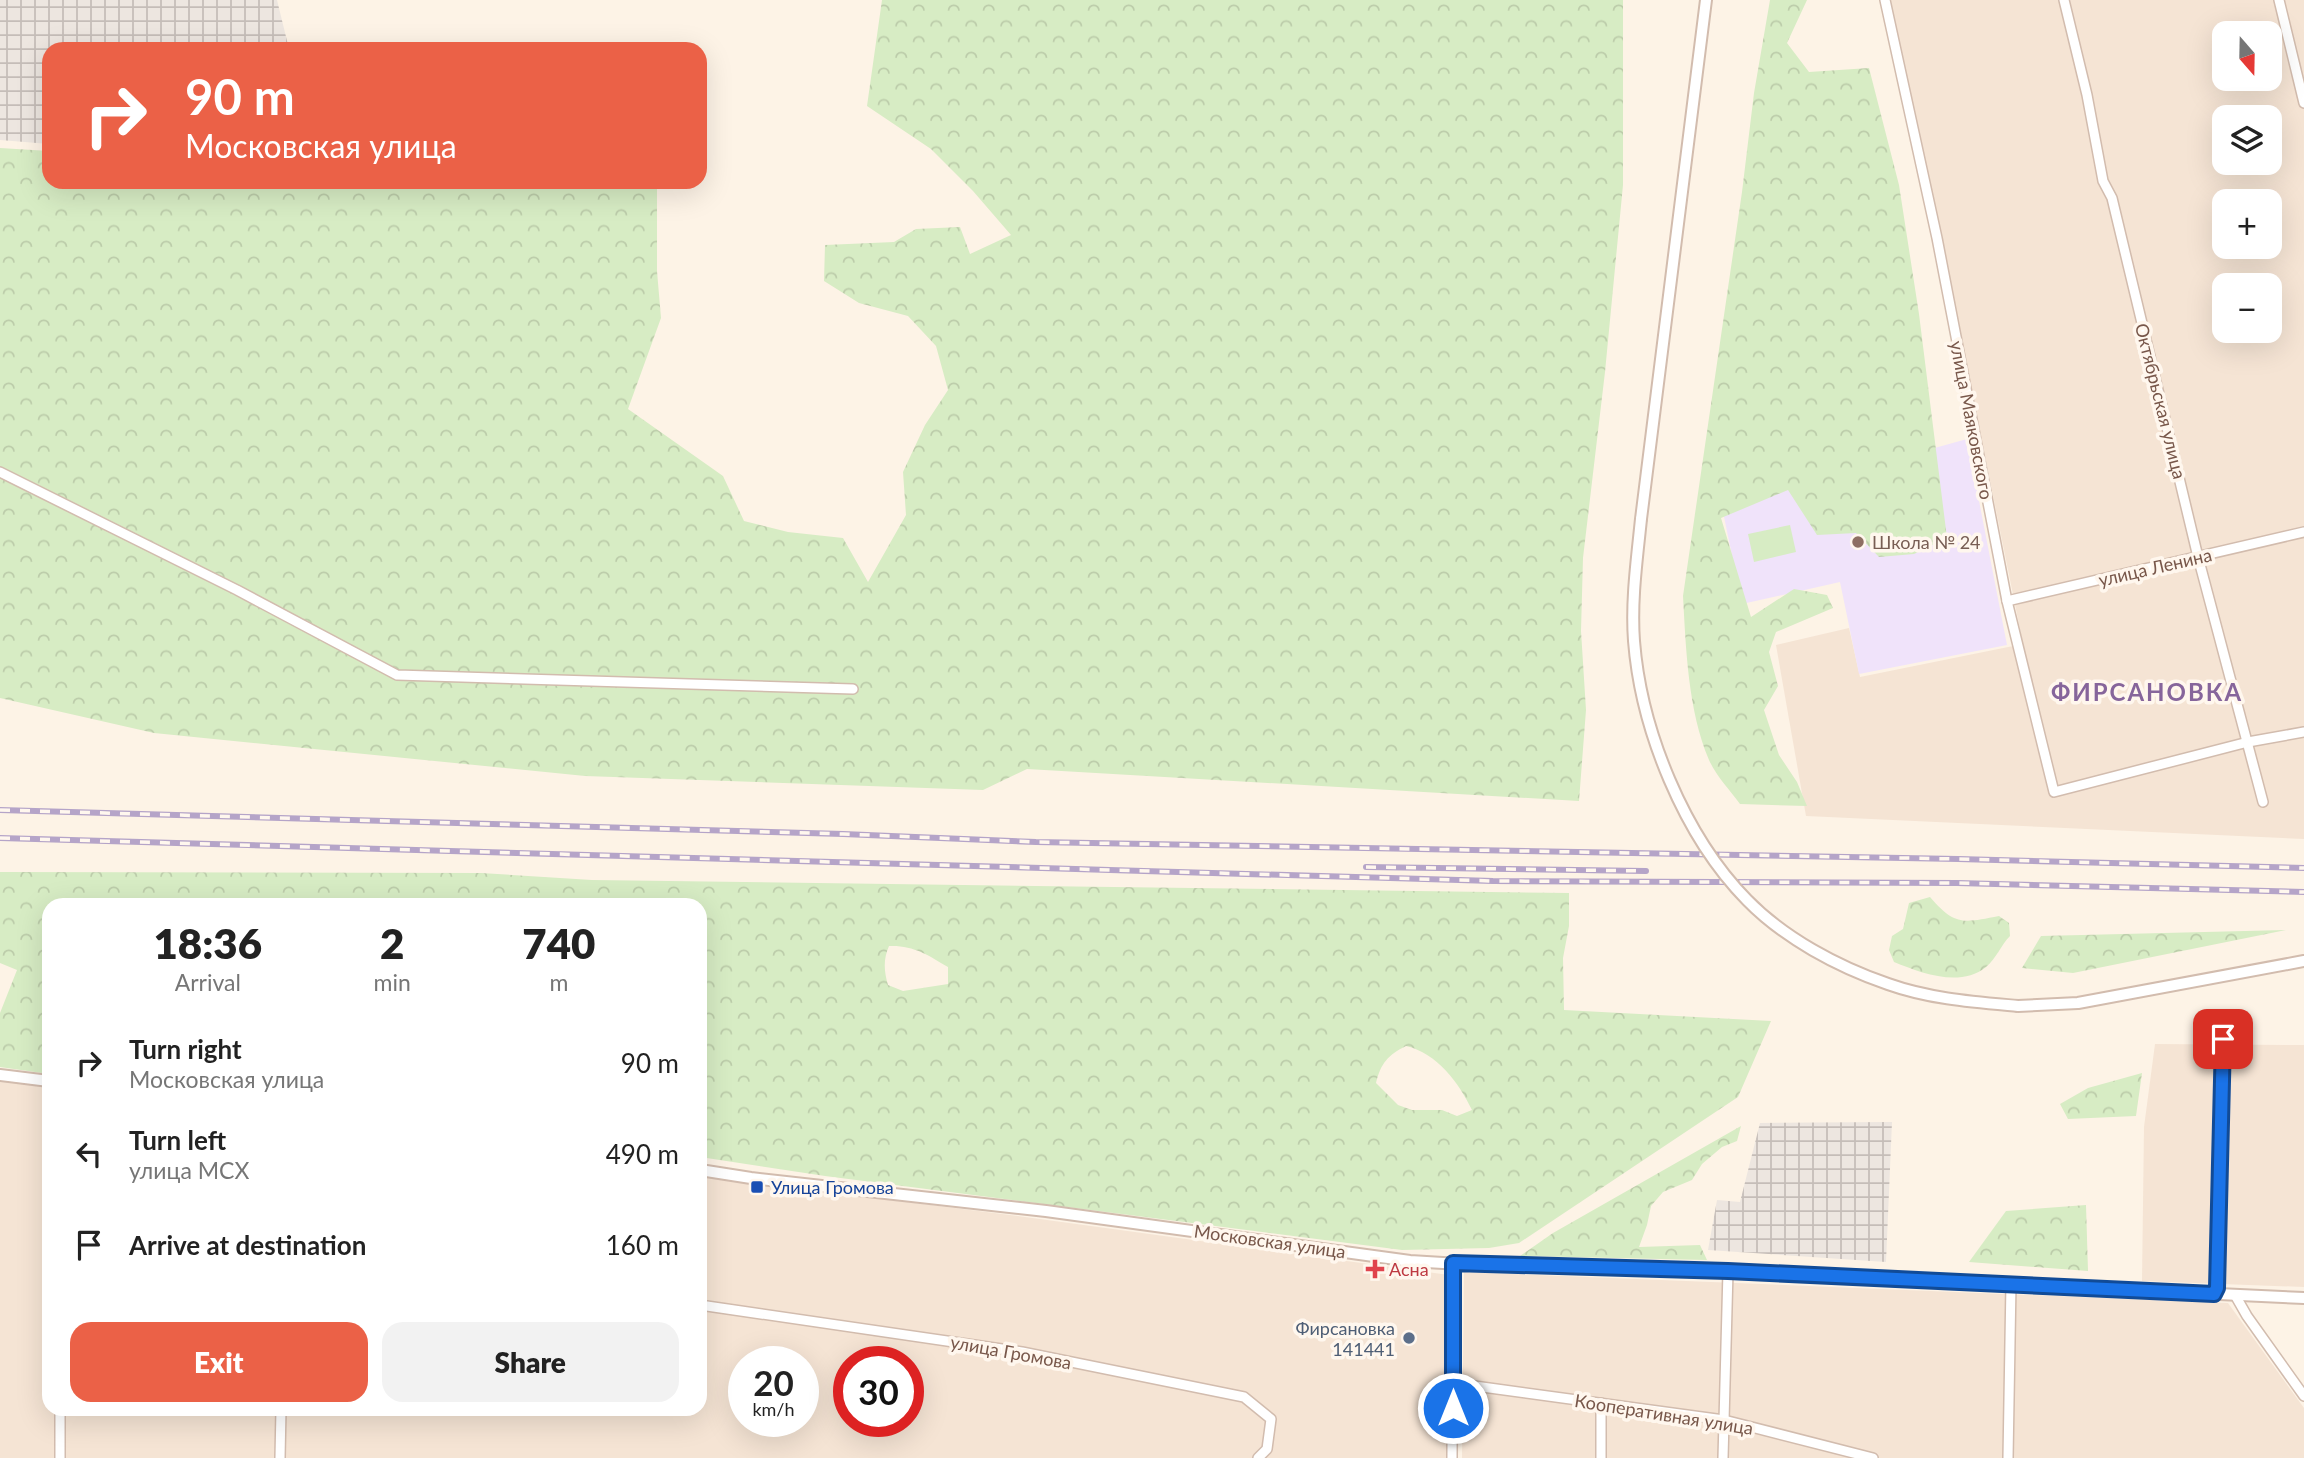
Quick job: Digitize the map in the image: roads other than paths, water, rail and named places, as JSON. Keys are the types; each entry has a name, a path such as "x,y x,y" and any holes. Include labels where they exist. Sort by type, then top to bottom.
{"street":[{"path":"1706,0 1633,589 1634,640 1640,689 1650,728 1662,764 1697,833 1746,900 1785,932 1833,960 1888,984 1951,1000 2018,1006 2078,1003 2304,961"},
{"name":"улица Маяковского","path":"1885,0 1937,238 2007,601 2054,792 2248,742 2304,732"},
{"name":"Октябрьская улица","path":"2064,0 2104,181 2112,198 2198,557 2263,802"},
{"path":"2279,0 2304,103"},
{"path":"0,472 214,578 397,675 853,689"},
{"name":"улица Ленина","path":"2007,601 2304,532"},
{"path":"2214,1294 2217,1288 2223,1039"},
{"path":"0,1075 42,1080"},
{"name":"Московская улица","path":"707,1171 1046,1211 1410,1261 1728,1271 2304,1297"},
{"path":"1452,1458 1453,1263"},
{"path":"1723,1458 1728,1271"},
{"path":"2008,1458 2011,1283"},
{"path":"2235,1295 2304,1396"},
{"name":"улица Громова","path":"707,1307 1022,1352 1244,1397 1271,1419 1267,1449 1258,1458"},
{"name":"Кооперативная улица","path":"1453,1382 1724,1420 1872,1458"},
{"path":"1601,1403 1601,1458"},
{"path":"60,1416 60,1458"},
{"path":"280,1458 281,1416"}],"railway":[{"path":"0,810 1036,842 2304,868"},
{"path":"0,838 1493,881 1957,883 2304,892"},
{"path":"1366,867 1646,871"}],"place":[{"name":"Школа № 24","path":"1858,542"},
{"name":"Улица Громова","path":"757,1187"},
{"name":"Асна","path":"1375,1269"},
{"name":"Фирсановка 141441","path":"1409,1338"}],"district":[{"name":"ФИРСАНОВКА","path":"2147,691"}]}
